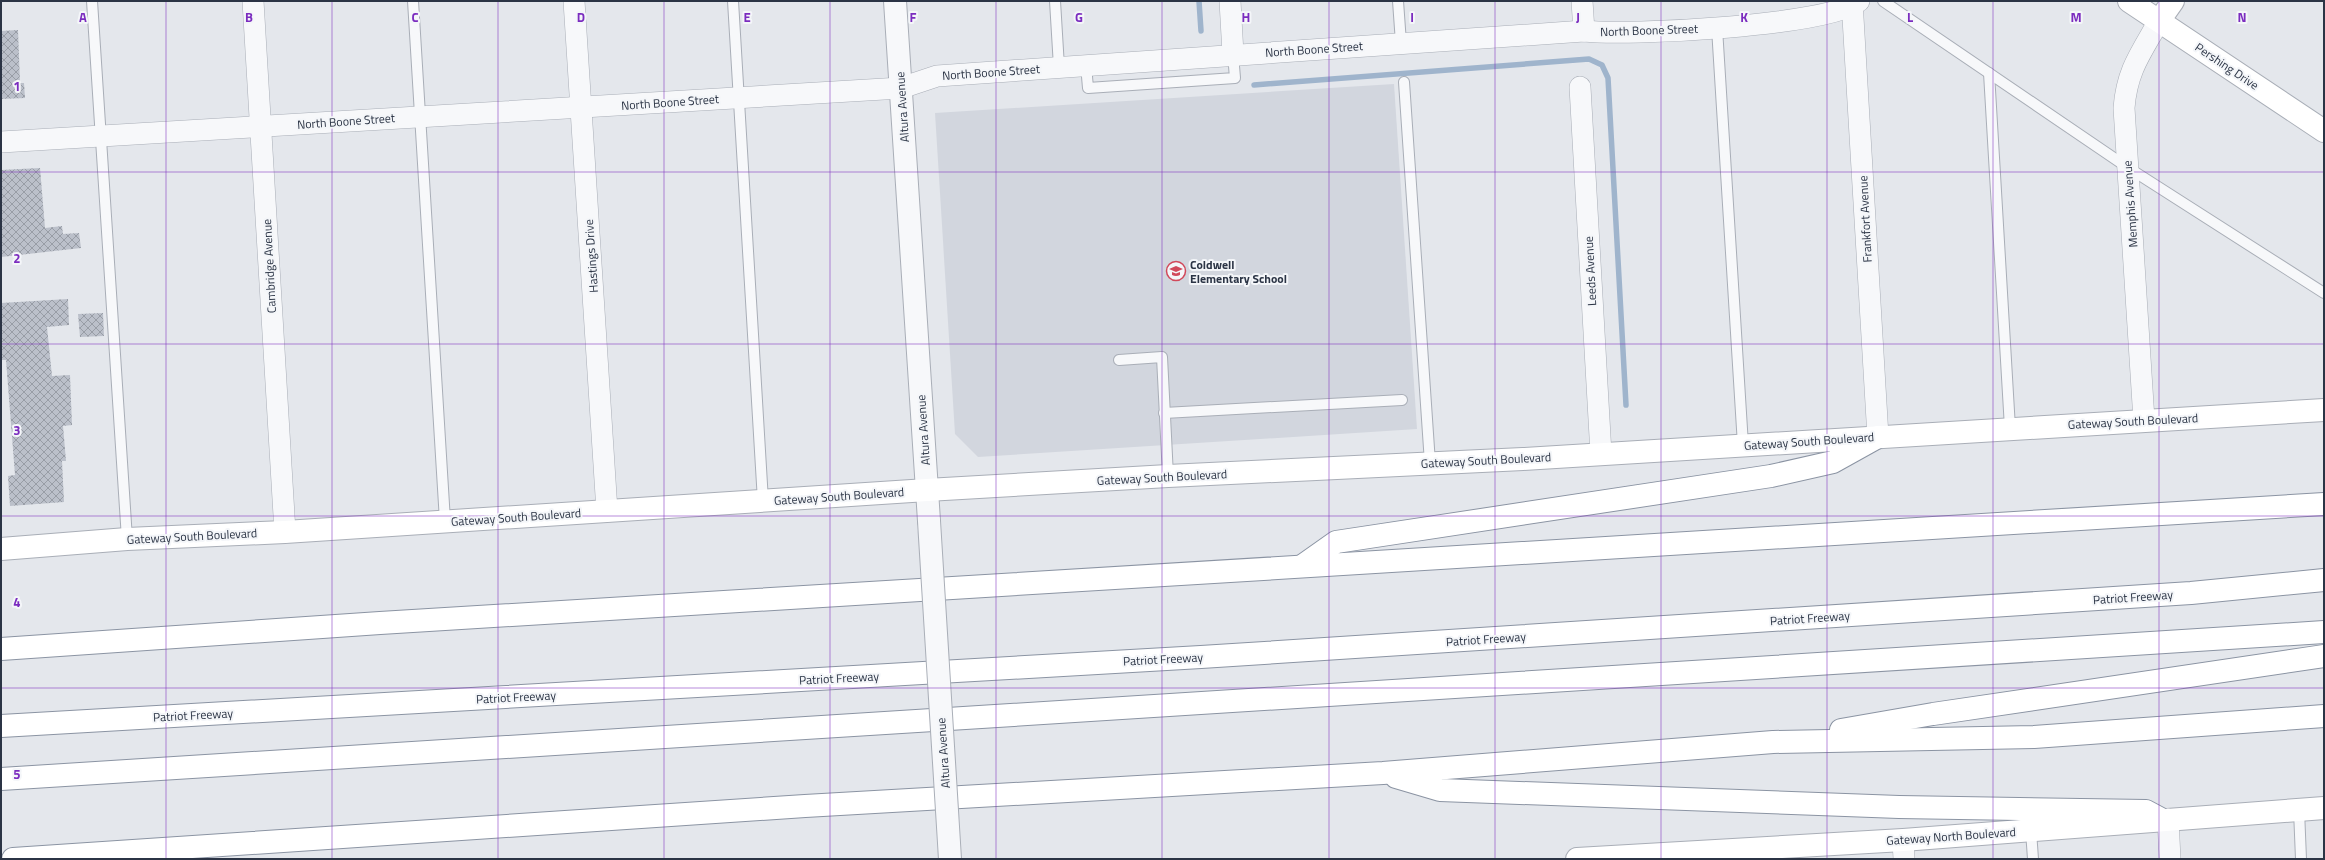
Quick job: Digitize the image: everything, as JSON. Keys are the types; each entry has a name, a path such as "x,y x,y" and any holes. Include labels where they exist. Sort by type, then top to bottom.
{"main road":[{"name":"Pershing Drive","path":"2129,1 2324,131"},
{"name":"Memphis Avenue","path":"2159,21 2173,1"},
{"name":"Gateway South Boulevard","path":"1,549 127,539 285,532 927,490 1743,446 2010,428 2324,410"},
{"path":"1302,566 1336,542 1771,476 1833,462 1878,437"},
{"path":"1,649 2291,504 2324,500"},
{"path":"2291,504 2324,504"},
{"name":"Patriot Freeway","path":"1,726 1225,655 2191,593 2324,580"},
{"path":"1,779 2324,632"},
{"path":"1773,742 1932,714 2324,656"},
{"path":"13,859 813,806 1383,773 1773,742 2034,737 2324,716"},
{"path":"1383,773 1440,790 1891,807 2146,811 2164,819"},
{"name":"Gateway North Boulevard","path":"1577,859 1904,849 2031,831 2164,819 2324,808"}],"street":[{"name":"Cambridge Avenue","path":"253,1 285,532"},
{"name":"Hastings Drive","path":"574,1 607,511"},
{"name":"Altura Avenue","path":"895,1 950,859"},
{"path":"1230,1 1233,54"},
{"path":"1582,1 1584,31"},
{"name":"North Boone Street","path":"1,142 900,88 937,76 1233,54 1584,31 1607,34 1717,28 1820,15 1854,3"},
{"name":"Frankfort Avenue","path":"1854,3 1878,437"},
{"name":"Memphis Avenue","path":"2144,420 2124,108 2126,86 2131,69 2159,21"},
{"name":"Leeds Avenue","path":"1580,87 1600,454"},
{"path":"2164,819 2170,859"}],"lane":[{"path":"92,1 127,539"},
{"path":"413,1 444,521"},
{"path":"733,1 763,501"},
{"path":"1055,1 1059,67"},
{"path":"1398,1 1401,44"},
{"path":"1883,1 2128,167 2324,293"},
{"path":"1717,28 1743,446"},
{"path":"1989,73 2010,428"},
{"path":"1404,82 1430,463"},
{"path":"1119,360 1162,357 1168,476"},
{"path":"1164,413 1402,400"},
{"path":"2298,810 2301,859"},
{"path":"2031,831 2033,859"}],"shaded area":[{"name":"Coldwell Elementary School","path":"1394,84 1417,429 978,457 955,434 935,113"}],"building":[{"path":"18,30 20,83 24,83 25,98 1,99 1,31"},
{"path":"40,168 45,228 62,226 63,234 79,233 81,248 1,257 1,170"},
{"path":"68,299 69,325 47,327 52,376 70,375 72,425 63,426 66,461 62,461 64,502 10,506 8,476 15,475 6,360 2,360 1,349 1,303"},
{"path":"103,313 104,336 80,337 78,314"}],"waterway":[{"path":"1199,1 1201,31"},
{"path":"1254,85 1589,59 1602,65 1608,78 1626,405"}],"place":[{"name":"Coldwell Elementary School","path":"1176,271"}]}
